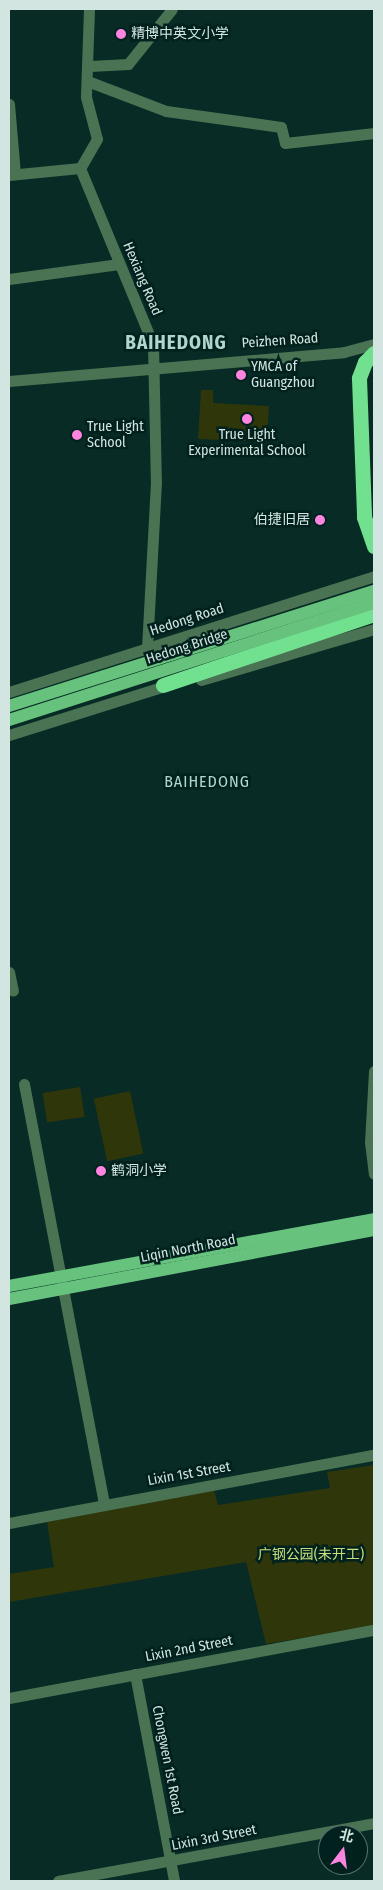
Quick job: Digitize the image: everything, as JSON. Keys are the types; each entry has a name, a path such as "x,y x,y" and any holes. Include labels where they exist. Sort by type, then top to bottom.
{"highway":[{"path":"374,353 365,362 359,378 364,522 374,546"},
{"path":"163,685 256,652 373,615"}],"main road":[{"name":"Hedong Bridge","path":"9,706 374,591"},
{"name":"Hedong Bridge","path":"9,720 373,615"},
{"name":"Liqin North Road","path":"9,1300 61,1283 374,1219"},
{"name":"Liqin North Road","path":"9,1286 61,1283 374,1230"}],"street":[{"path":"9,104 12,175 80,168 97,139 86,97 90,82 89,9"},
{"path":"90,66 128,64 172,9"},
{"path":"90,82 166,111 281,127 285,143 374,133"},
{"name":"Hexiang Road","path":"80,168 153,344 156,482 147,648"},
{"path":"9,279 119,264"},
{"name":"Peizhen Road","path":"9,382 154,366 344,352 374,344"},
{"name":"Hedong Road","path":"9,692 374,576"},
{"path":"9,735 163,685 202,680 348,633 373,615"},
{"path":"124,655 145,670 146,681 140,693"},
{"path":"9,972 13,991"},
{"path":"374,1072 370,1142 374,1174"},
{"path":"24,1084 104,1504"},
{"name":"Lixin 1st Street","path":"9,1523 374,1455"},
{"name":"Lixin 2nd Street","path":"9,1706 136,1678 374,1630"},
{"name":"Lixin 2nd Street","path":"9,1698 374,1638"},
{"name":"Chongwen 1st Road","path":"136,1678 174,1881"},
{"name":"Lixin 3rd Street","path":"58,1881 374,1823"}],"green space":[{"path":"201,390 213,390 213,403 269,406 267,442 198,439"},
{"path":"80,1087 85,1117 47,1123 42,1093"},
{"path":"130,1091 143,1154 107,1161 94,1099"},
{"name":"广钢公园(未开工)","path":"374,1465 374,1626 266,1644 246,1562 9,1602 9,1574 54,1567 47,1522 214,1490 218,1505 330,1488 327,1472"}],"place":[{"name":"精博中英文小学","path":"121,34"},
{"name":"YMCA of Guangzhou","path":"241,375"},
{"name":"True Light Experimental School","path":"247,419"},
{"name":"True Light School","path":"77,435"},
{"name":"伯捷旧居","path":"320,520"},
{"name":"鹤洞小学","path":"101,1171"}],"district":[{"name":"BAIHEDONG","path":"176,343"},
{"name":"BAIHEDONG","path":"207,782"}]}
